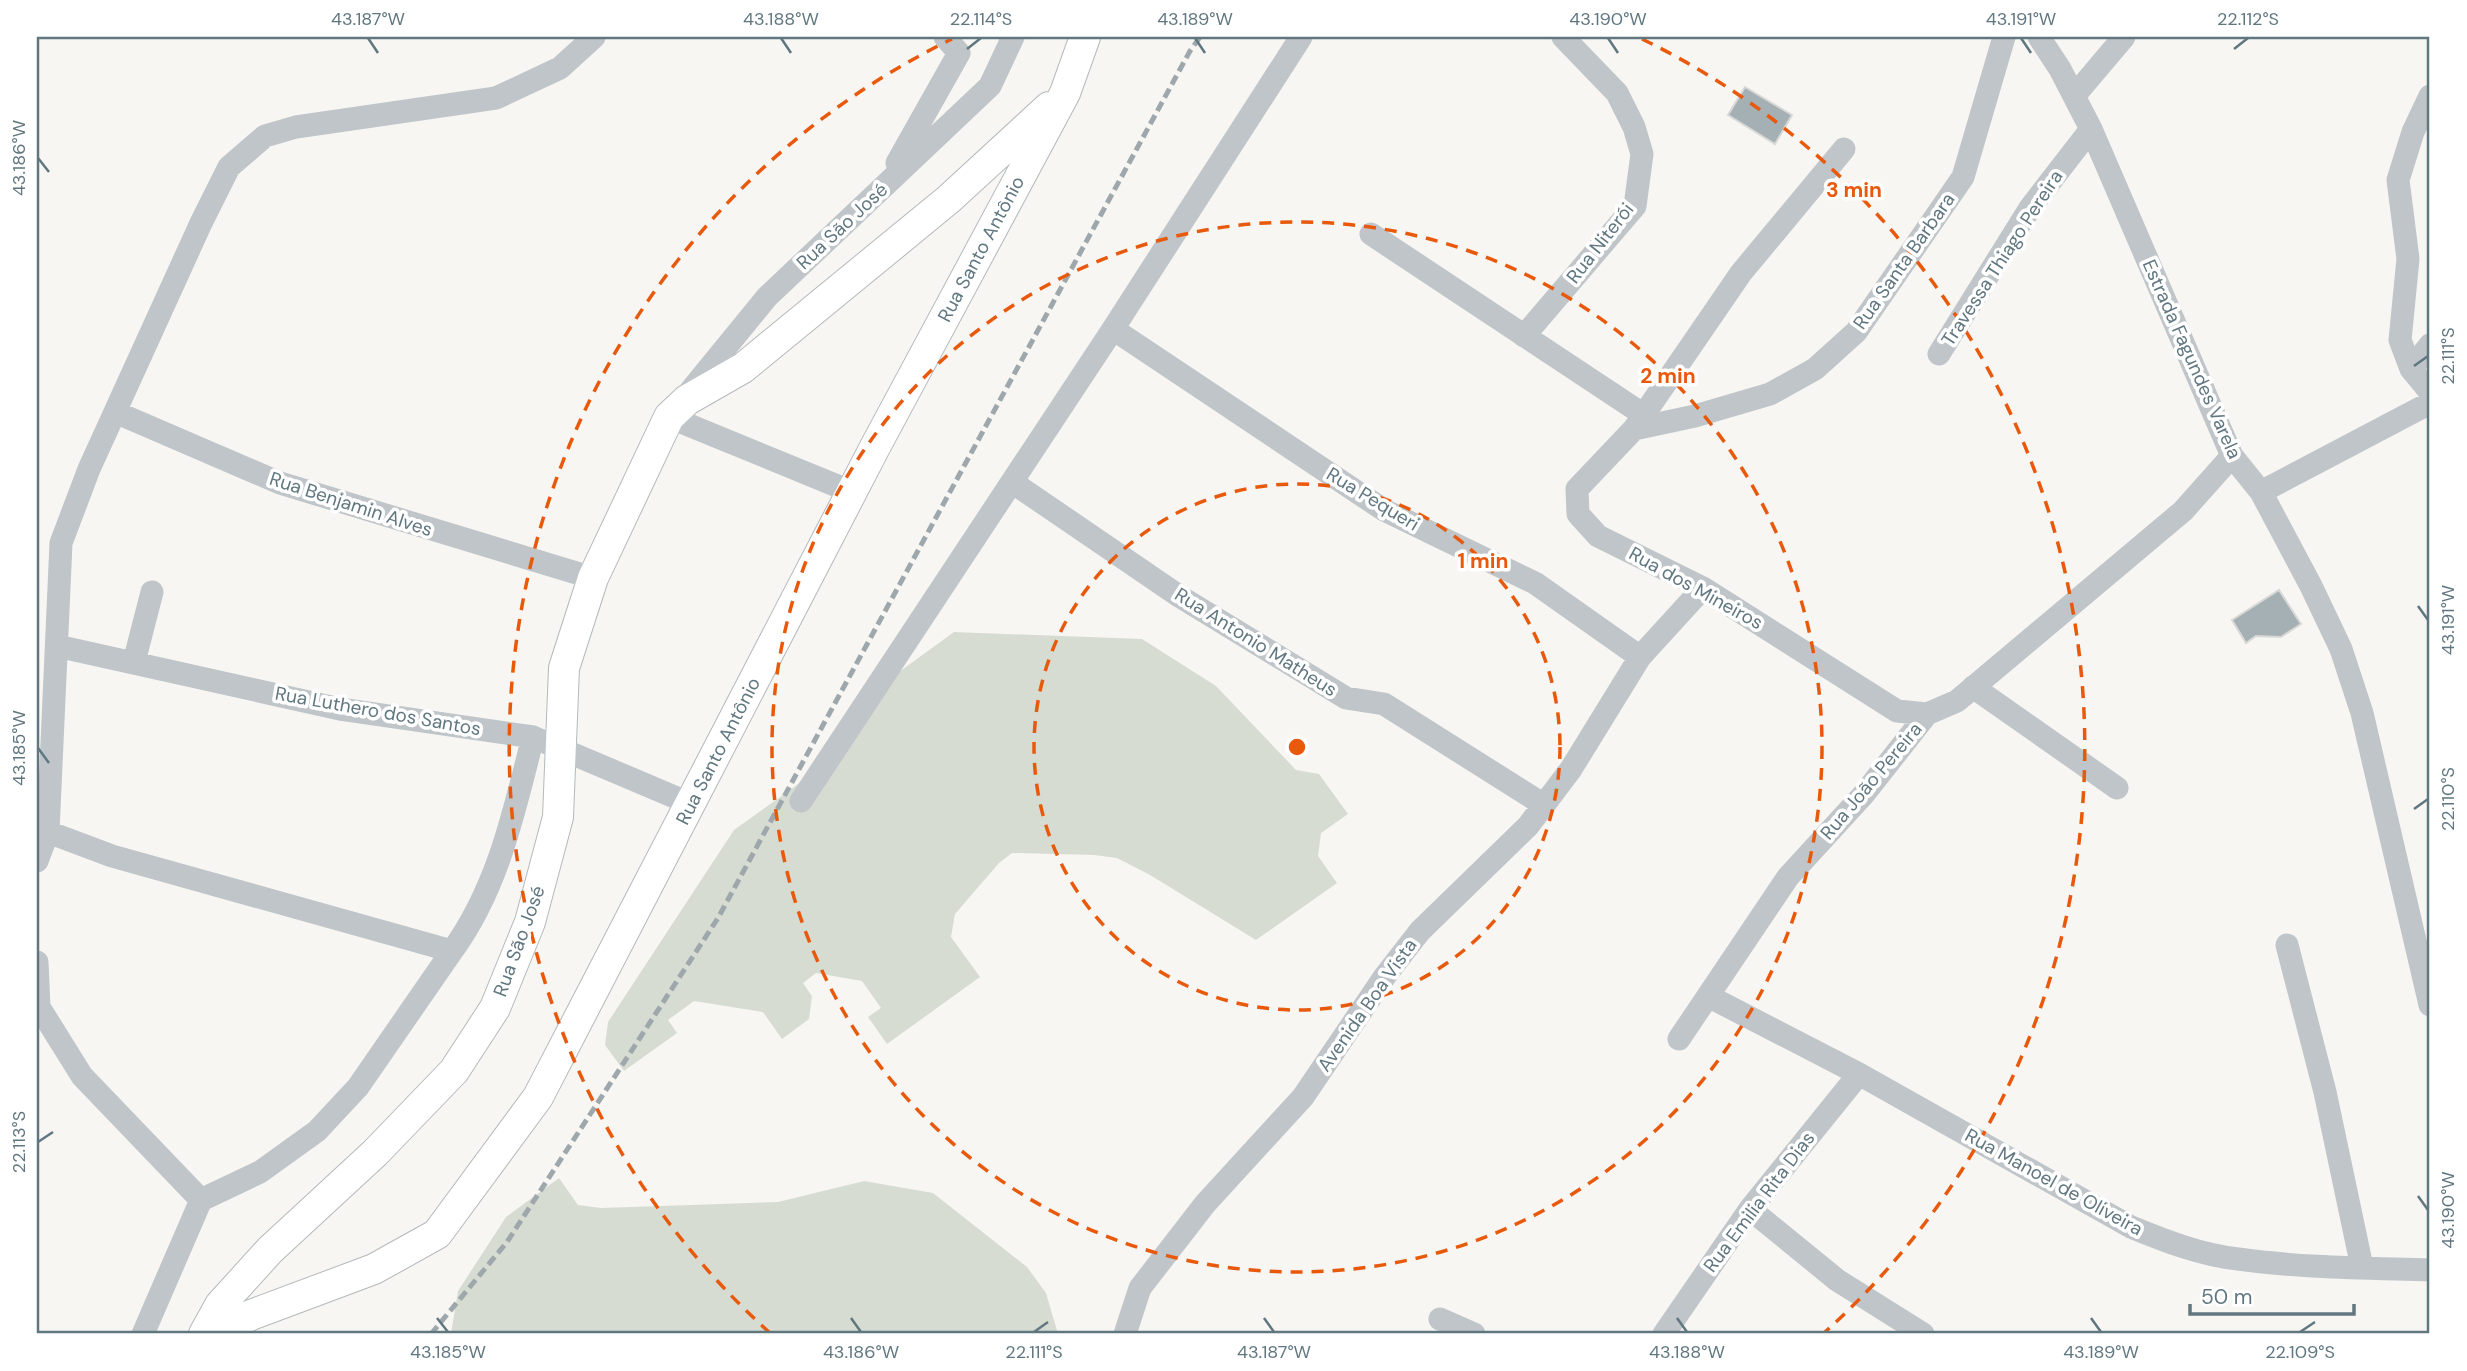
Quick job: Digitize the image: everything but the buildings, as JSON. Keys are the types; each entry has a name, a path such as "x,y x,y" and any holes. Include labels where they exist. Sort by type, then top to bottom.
{"main road":[{"name":"Rua Santo Antônio","path":"215,1334 251,1315 374,1269 437,1234 538,1097 852,492 1065,93 1084,37"},
{"name":"Rua São José","path":"204,1334 220,1305 270,1250 375,1153 454,1070 495,1008 530,922 558,817 564,668 593,578 669,416 687,400 743,368 948,199 1065,93"}],"street":[{"path":"37,861 48,832 61,543 89,469 229,167 265,136 296,127 496,98 560,68 594,37"},
{"path":"886,184 959,53 945,37"},
{"name":"Rua São José","path":"669,416 766,297 990,86 1013,37"},
{"name":"Rua Niterói","path":"1524,335 1634,205 1642,153 1634,127 1617,93 1563,37"},
{"name":"Rua Santa Barbara","path":"1639,422 1695,416 1770,394 1815,369 1856,332 1963,177 2004,37"},
{"name":"Estrada Fagundes Varela","path":"2039,37 2091,129 2232,456 2261,492 2311,586 2345,662 2362,713 2427,970 2430,1005"},
{"path":"2074,96 2124,37"},
{"path":"801,801 1113,329 1300,38"},
{"path":"2430,96 2413,132 2398,180 2408,260 2400,340 2411,369 2430,392"},
{"name":"Travessa Thiago Pereira","path":"1939,354 2030,208 2091,129"},
{"name":"Rua dos Mineiros","path":"1844,149 1741,273 1639,422 1577,489 1578,514 1598,536 1703,588 1897,711 1927,713"},
{"path":"1371,234 1524,335 1639,422"},
{"name":"Rua Pequeri","path":"1113,329 1384,510 1535,583 1640,657"},
{"path":"2411,369 2430,345"},
{"path":"2261,492 2430,403"},
{"name":"Rua Benjamin Alves","path":"115,412 280,484 593,578"},
{"path":"669,416 852,492"},
{"name":"Rua João Pereira","path":"1679,1039 1788,877 1864,794 1927,713 1957,701 2183,511 2232,456"},
{"name":"Rua Antonio Matheus","path":"1012,482 1179,596 1346,698 1384,704 1544,804"},
{"name":"Avenida Boa Vista","path":"1125,1334 1140,1288 1205,1204 1303,1097 1385,976 1420,931 1528,826 1571,769 1640,657 1703,588"},
{"path":"134,662 152,592"},
{"name":"Rua Luthero dos Santos","path":"57,646 340,709 533,737 691,804"},
{"path":"1973,687 2117,788"},
{"path":"143,1334 201,1200 260,1172 317,1131 358,1087 472,924 505,846 533,737"},
{"path":"48,832 112,856 452,951"},
{"path":"2287,945 2325,1092 2362,1268"},
{"path":"37,962 39,1007 82,1076 201,1200"},
{"name":"Rua Manoel de Oliveira","path":"1708,996 1859,1074 2131,1227 2169,1243 2236,1259 2430,1270"},
{"name":"Rua Emilia Rita Dias","path":"1664,1334 1751,1209 1859,1074"},
{"path":"1751,1209 1837,1280 1923,1334"},
{"path":"1440,1319 1474,1334"}],"shaded area":[{"path":"954,632 1142,639 1216,686 1296,770 1319,774 1348,814 1321,833 1318,856 1337,883 1256,940 1150,875 1117,858 1012,853 999,863 955,914 951,937 980,977 887,1044 868,1017 881,1008 862,981 816,973 803,983 812,996 809,1019 782,1039 763,1012 694,1001 668,1020 677,1033 624,1071 605,1045 608,1022 734,830 840,754 888,680"},
{"path":"559,1178 578,1205 601,1208 778,1202 864,1181 933,1193 1027,1267 1046,1293 1058,1334 451,1334 458,1291 506,1217"}],"railway":[{"path":"431,1334 507,1242 718,918 1200,37"}]}
